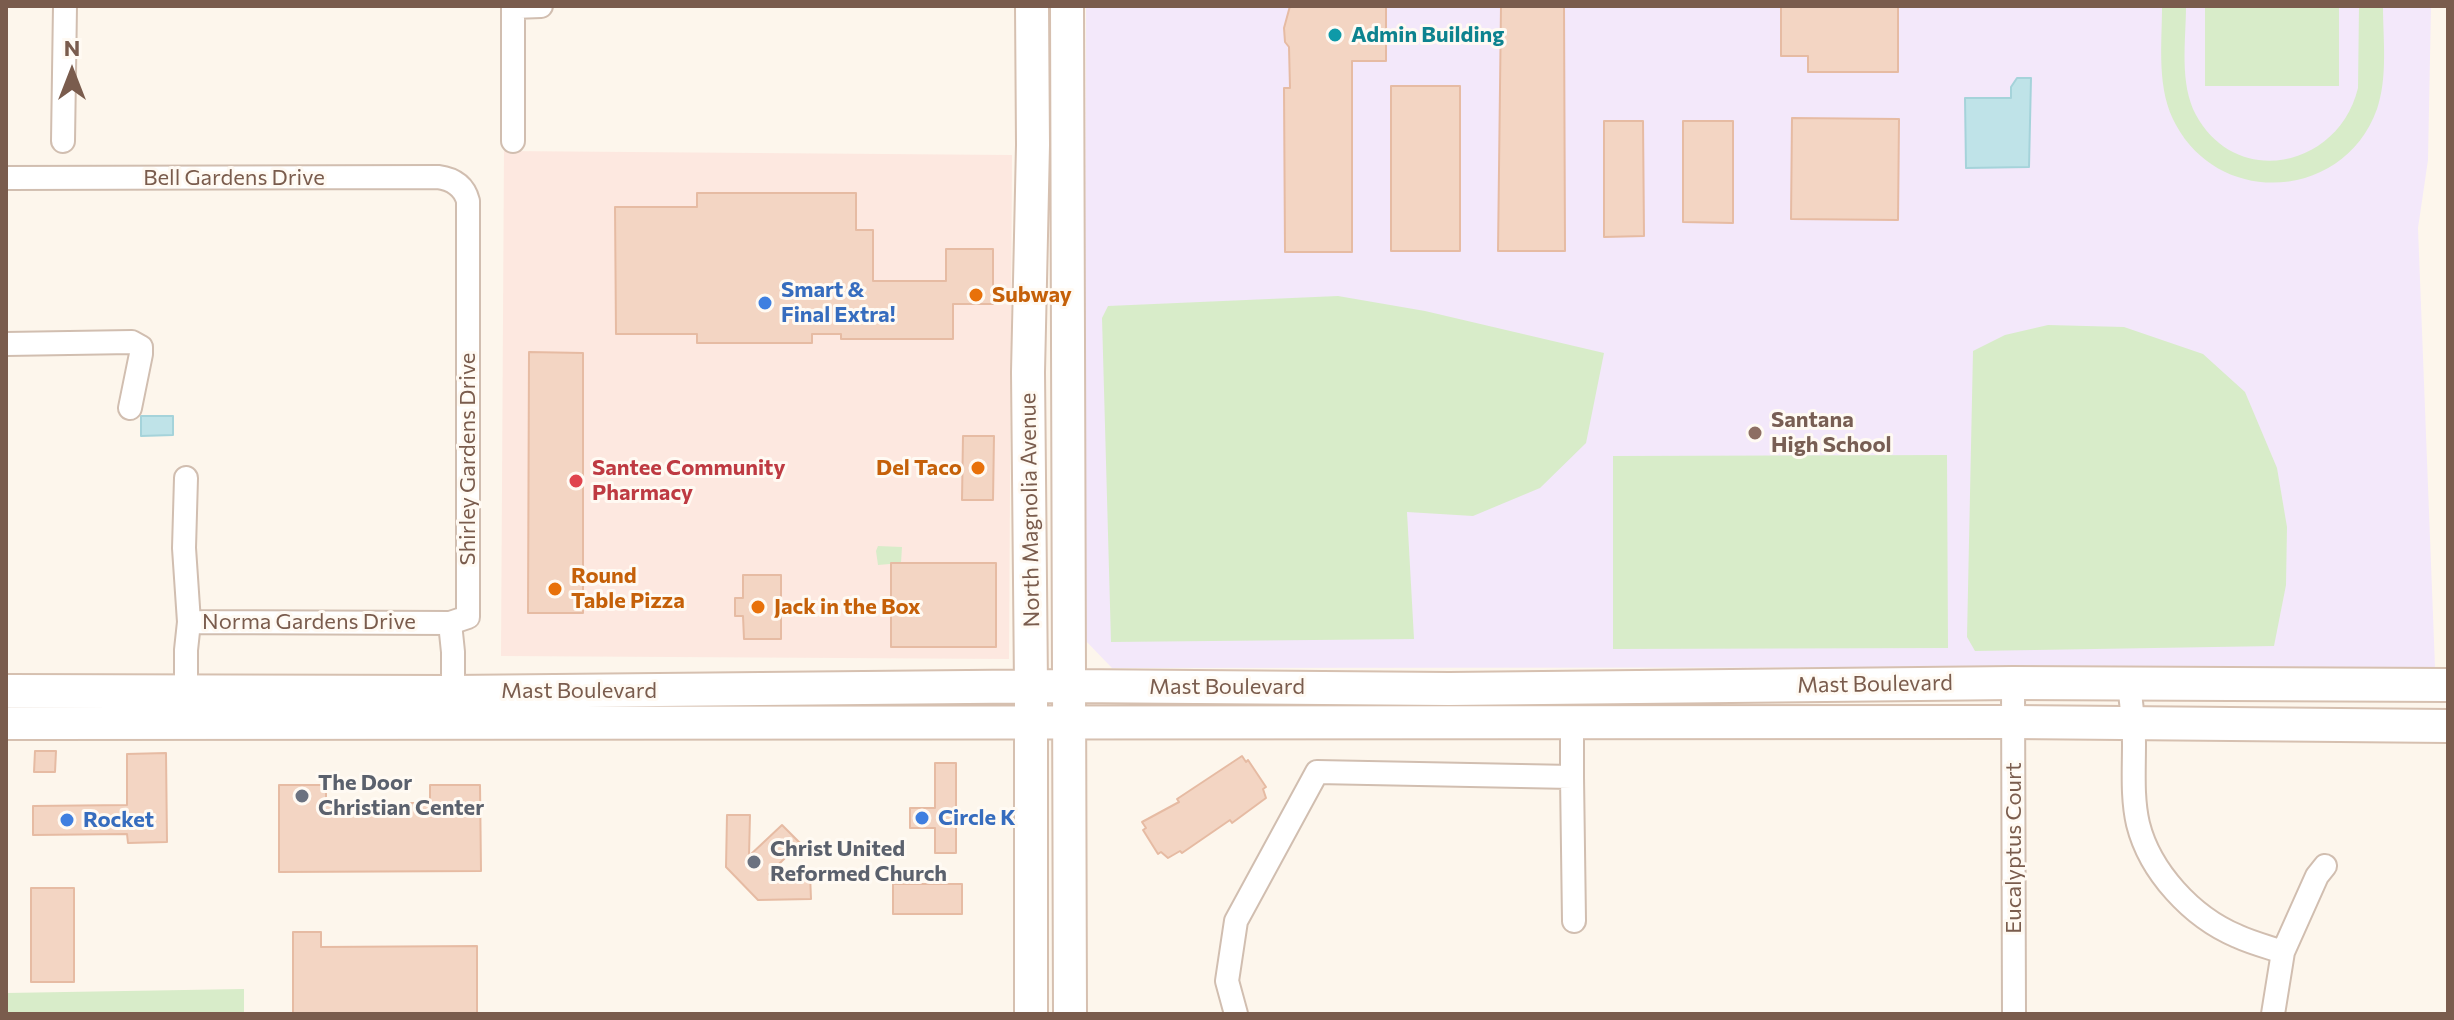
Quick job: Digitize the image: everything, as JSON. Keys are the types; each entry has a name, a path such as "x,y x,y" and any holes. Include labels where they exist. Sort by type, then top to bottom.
{"main road":[{"name":"North Magnolia Avenue","path":"1031,1014 1028,372 1033,145 1032,6"},
{"name":"North Magnolia Avenue","path":"1067,6 1070,1014"},
{"name":"Mast Boulevard","path":"452,707 1031,686 1449,689 2013,683 2448,685"},
{"name":"Mast Boulevard","path":"6,691 187,707 452,707 1031,722 2013,722 2448,726"},
{"name":"Mast Boulevard","path":"6,723 187,707"}],"street":[{"path":"63,141 65,6"},
{"path":"513,141 513,7 541,6"},
{"name":"Bell Gardens Drive","path":"6,178 438,177 450,179 459,185"},
{"name":"Shirley Gardens Drive","path":"450,623 468,617 468,201 459,185"},
{"path":"6,344 132,342 141,347 141,354 130,408"},
{"path":"186,478 184,548 189,622"},
{"name":"Norma Gardens Drive","path":"187,707 189,622 450,623"},
{"path":"450,623 452,707"},
{"name":"Eucalyptus Court","path":"2013,683 2014,1014"},
{"path":"2129,683 2133,724 2132,782 2138,825 2165,878 2191,906 2222,929 2283,952"},
{"path":"1572,721 1574,921"},
{"path":"1236,1014 1227,981 1236,921 1317,772 1572,777"},
{"path":"2273,1014 2283,952 2317,876 2325,866"}],"shaded area":[{"name":"Santana High School","path":"1086,6 2431,6 2428,160 2418,228 2435,667 1112,668 1084,639"},
{"path":"504,151 1012,155 1009,659 501,656"}],"green space":[{"path":"2162,6 2186,6 2185,76 2196,115 2214,139 2236,154 2260,160 2285,159 2309,151 2330,136 2347,115 2358,88 2359,6 2383,6 2383,84 2377,109 2361,139 2339,161 2311,176 2282,182 2251,181 2222,171 2197,152 2176,125 2170,111 2163,82"},
{"path":"2205,6 2339,6 2339,86 2205,86"},
{"path":"1338,296 1425,311 1604,353 1586,443 1540,488 1473,516 1407,512 1414,639 1111,642 1102,318 1108,306"},
{"path":"2048,325 2124,327 2203,354 2245,392 2277,468 2287,527 2286,585 2274,646 1975,651 1967,637 1973,351 2005,335"},
{"path":"1947,455 1948,648 1613,649 1613,456"},
{"path":"878,546 902,547 901,563 878,565"},
{"path":"244,989 244,1014 6,1014 6,993"}],"water":[{"path":"2017,78 2031,78 2029,167 1966,168 1965,98 2011,98 2011,87"},
{"path":"141,416 173,416 173,435 141,436"}],"building":[{"path":"1290,6 1386,6 1386,61 1352,61 1352,252 1285,252 1284,88 1290,88 1289,47 1285,42 1284,28"},
{"path":"1501,6 1564,6 1565,251 1498,251"},
{"path":"1781,6 1898,6 1898,72 1808,72 1808,56 1781,56"},
{"path":"1391,86 1460,86 1460,251 1391,251"},
{"path":"1792,118 1899,119 1898,220 1791,219"},
{"path":"1604,121 1643,121 1644,236 1604,237"},
{"path":"1683,121 1733,121 1733,223 1683,222"},
{"path":"697,193 856,193 856,230 873,230 873,281 946,281 946,249 993,249 993,304 953,304 953,339 841,339 841,334 812,334 812,343 697,343 697,334 616,334 615,207 697,207"},
{"path":"529,352 583,353 583,613 528,613"},
{"name":"Del Taco","path":"963,436 994,436 993,500 962,500"},
{"path":"891,563 996,563 996,647 891,647"},
{"name":"Jack in the Box","path":"743,575 781,575 781,639 744,639 743,616 735,616 735,598 743,598"},
{"path":"35,751 56,751 55,772 34,772"},
{"path":"166,753 167,842 128,843 127,834 33,835 33,806 127,805 127,754"},
{"path":"1242,756 1266,787 1263,789 1266,798 1182,853 1180,851 1168,858 1161,852 1158,854 1143,830 1146,828 1142,822 1179,802 1177,799"},
{"path":"935,763 956,763 956,853 935,853 935,828 910,828 910,808 935,808"},
{"path":"279,785 326,785 326,803 430,803 430,785 480,785 481,871 279,872"},
{"name":"Christ United Reformed Church","path":"727,815 750,815 749,856 782,825 800,843 769,874 810,874 811,899 758,900 726,867"},
{"path":"893,884 962,884 962,914 893,914"},
{"path":"31,888 74,888 74,982 31,982"},
{"path":"293,932 321,932 321,947 477,946 477,1014 293,1014"}],"place":[{"name":"Admin Building","path":"1335,35"},
{"name":"Subway","path":"976,295"},
{"name":"Smart & Final Extra!","path":"765,303"},
{"name":"Santana High School","path":"1755,433"},
{"name":"Del Taco","path":"978,468"},
{"name":"Santee Community Pharmacy","path":"576,481"},
{"name":"Round Table Pizza","path":"555,589"},
{"name":"Jack in the Box","path":"758,607"},
{"name":"The Door Christian Center","path":"302,796"},
{"name":"Circle K","path":"922,818"},
{"name":"Rocket","path":"67,820"},
{"name":"Christ United Reformed Church","path":"754,862"}]}
